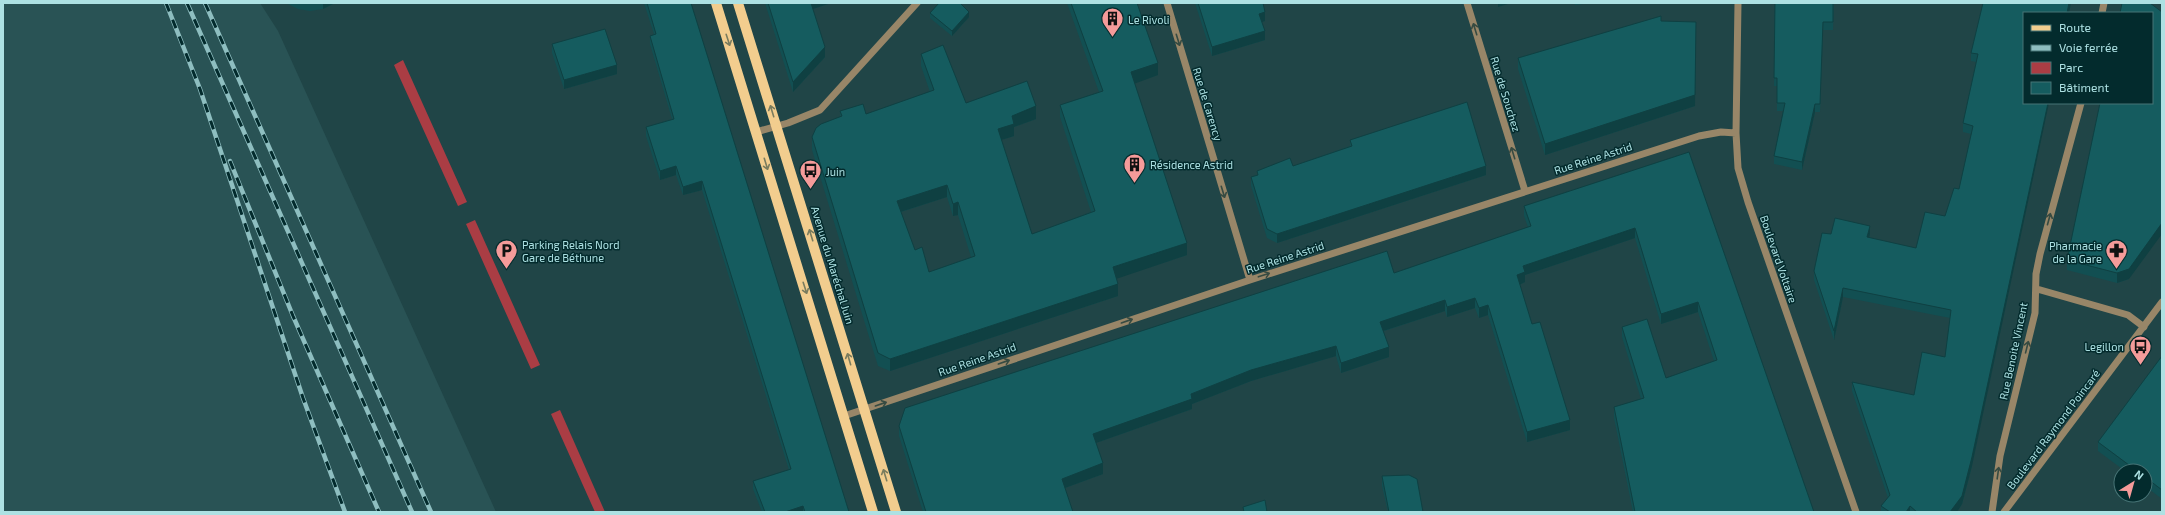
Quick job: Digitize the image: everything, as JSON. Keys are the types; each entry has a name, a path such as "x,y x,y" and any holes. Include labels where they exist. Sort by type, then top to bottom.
{"main road":[{"path":"716,3 873,512"},
{"name":"Avenue du Maréchal Juin","path":"738,3 896,512"}],"street":[{"path":"756,132 777,127 820,110 917,3"},
{"name":"Rue de Carency","path":"1167,3 1250,280"},
{"name":"Rue de Souchez","path":"1466,3 1525,191"},
{"name":"Boulevard Voltaire","path":"1738,3 1736,133 1738,168 1748,202 1856,512"},
{"name":"Rue Benoite Vincent","path":"1992,512 2000,456 2035,313 2036,274 2040,254 2081,104"},
{"name":"Rue Reine Astrid","path":"844,416 1250,280 1525,191 1699,136 1721,132 1736,133"},
{"path":"2036,289 2128,315 2144,327"},
{"name":"Boulevard Raymond Poincaré","path":"2004,512 2162,302"}],"shaded area":[{"path":"3,3 260,3 278,31 496,512 3,512"}],"green space":[{"path":"403,60 467,202 458,206 394,65"},
{"path":"475,220 540,365 531,369 466,224"},
{"path":"560,410 605,512 595,512 551,414"}],"building":[{"path":"647,3 691,3 849,512 805,512 803,506 785,512 765,512 753,481 791,469 702,181 683,187 676,166 660,171 646,127 674,119 650,36 656,34"},
{"path":"768,3 811,3 825,47 793,82"},
{"path":"939,3 960,3 969,12 952,31 930,13"},
{"path":"1071,3 1137,3 1158,63 1131,72 1187,243 1113,267 1118,284 890,359 878,353 812,137 816,128 821,124 842,116 840,111 863,104 866,114 934,90 921,54 943,45 966,103 1027,81 1036,106 1012,116 1014,124 998,129 1032,234 1095,211 1060,105 1103,91","holes":["947,185 953,204 958,202 975,256 929,272 922,247 915,250 897,201"]},
{"path":"1198,3 1263,3 1265,12 1259,14 1265,31 1212,47"},
{"path":"1775,3 1833,3 1833,22 1823,22 1820,104 1815,104 1802,162 1774,156 1785,103 1777,103 1777,78 1774,78"},
{"path":"1983,3 2069,3 2067,12 2023,12 2023,104 2048,104 1972,457 1962,496 1950,512 1917,512 1910,506 1906,512 1890,512 1881,506 1890,495 1852,382 1914,395 1922,352 1945,357 1951,310 1843,288 1834,331 1814,271 1822,233 1831,234 1835,218 1870,226 1867,237 1916,248 1925,212 1945,216 1954,188 1959,189 1973,126 1963,123 1978,54 1971,53"},
{"path":"2122,3 2150,3 2162,12 2162,223 2129,269 2117,273 2067,260 2100,104 2153,104 2153,12 2120,12"},
{"path":"1661,16 1661,21 1696,22 1695,95 1545,144 1518,58"},
{"path":"605,29 617,65 564,80 552,44"},
{"path":"1467,102 1486,166 1277,234 1267,229 1251,177 1258,175 1257,171 1290,158 1293,166 1352,146 1350,140"},
{"path":"1689,152 1814,512 1635,512 1614,407 1644,398 1622,327 1647,319 1666,378 1717,360 1698,302 1661,314 1635,228 1523,266 1525,272 1517,275 1532,324 1540,322 1570,420 1527,432 1488,305 1479,308 1475,298 1447,307 1445,300 1380,322 1389,347 1341,363 1336,346 1251,370 1191,394 1192,399 1093,434 1103,463 1062,479 1073,512 926,512 899,426 905,408 1387,251 1394,273 1531,226 1524,206"},
{"path":"2162,356 2162,490 2153,483 2153,463 2126,463 2098,442"},
{"path":"1409,475 1417,479 1423,512 1389,512 1382,476"},
{"path":"1265,500 1267,512 1244,512 1243,507"}],"railway":[{"path":"166,3 200,89 303,398 345,512"},
{"path":"187,3 412,512"},
{"path":"205,3 431,512"},
{"path":"230,161 293,316 379,512"}],"place":[{"name":"Le Rivoli","path":"1113,38"},
{"name":"Résidence Astrid","path":"1135,184"},
{"name":"Juin","path":"811,190"},
{"name":"Parking Relais Nord Gare de Béthune","path":"507,270"},
{"name":"Pharmacie de la Gare","path":"2117,270"},
{"name":"Legillon","path":"2140,366"}]}
